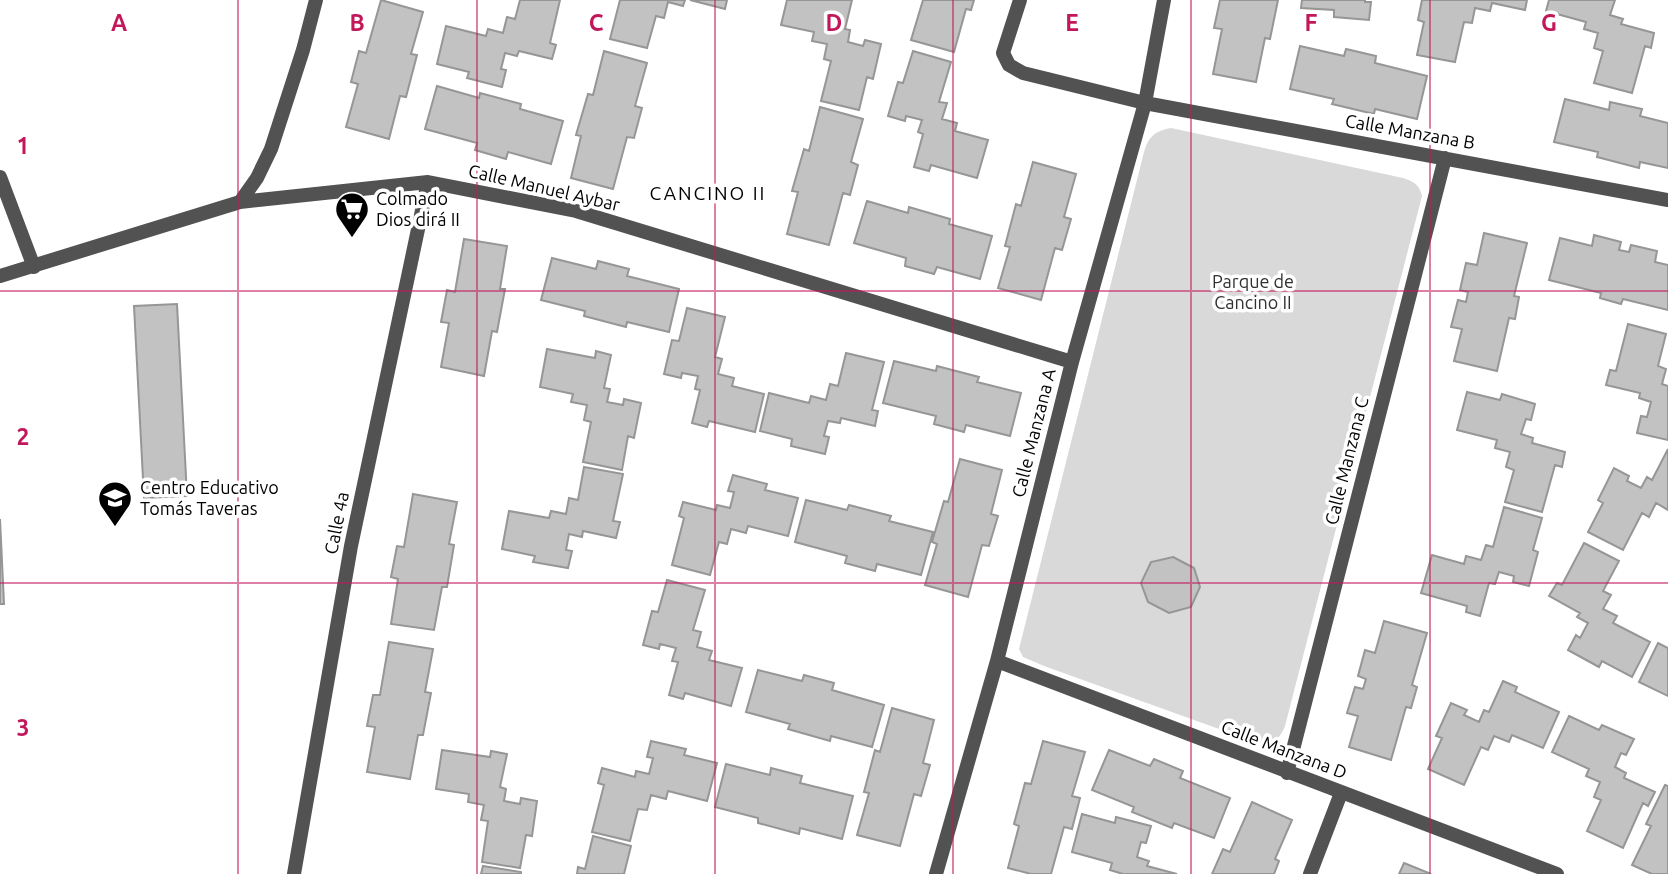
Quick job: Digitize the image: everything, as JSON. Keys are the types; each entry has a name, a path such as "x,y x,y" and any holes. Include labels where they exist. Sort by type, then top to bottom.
{"street":[{"path":"240,202 257,178 271,149 316,0"},
{"name":"Calle Manzana B","path":"1020,0 1003,53 1009,65 1023,73 1145,103 1668,200"},
{"name":"Calle Manzana A","path":"936,874 997,661 1072,362 1145,103 1164,0"},
{"name":"Calle Manzana C","path":"1287,773 1445,158"},
{"path":"0,177 34,267"},
{"name":"Calle Manuel Aybar","path":"0,276 240,202 428,182 576,211 1072,362"},
{"name":"Calle 4a","path":"295,874 351,547 428,182"},
{"name":"Calle Manzana D","path":"997,661 1557,874"},
{"path":"1310,874 1341,793"}],"green space":[{"name":"Parque de Cancino II","path":"1171,128 1403,178 1415,184 1422,196 1285,726 1277,739 1269,744 1244,738 1044,666 1023,657 1019,649 1144,152 1153,135"}],"building":[{"path":"381,0 423,12 411,54 417,55 406,97 400,96 389,139 346,127 358,84 351,82 359,51 366,53"},
{"path":"520,0 560,0 550,43 556,45 552,59 519,51 517,56 505,53 501,69 506,70 502,87 467,78 469,72 437,64 446,26 486,36 488,29 503,33 507,17 515,19"},
{"path":"620,0 685,0 683,6 668,2 664,18 656,16 647,48 610,39"},
{"path":"690,0 727,0 725,9"},
{"path":"787,0 852,0 845,29 850,30 848,42 863,46 865,40 881,44 873,79 867,77 859,110 821,101 831,61 824,59 827,44 812,41 814,32 781,25"},
{"path":"923,0 974,0 971,10 966,9 954,52 911,40"},
{"path":"1220,0 1278,0 1270,39 1265,38 1256,82 1213,74 1222,29 1214,28"},
{"path":"1302,0 1365,0 1371,2 1369,20 1334,17 1334,10 1301,8"},
{"path":"1422,0 1527,0 1525,10 1492,3 1490,11 1475,8 1472,23 1464,22 1455,62 1417,55 1424,22 1418,20"},
{"path":"1549,0 1615,0 1610,15 1623,19 1621,24 1654,33 1651,48 1645,46 1632,93 1594,83 1603,51 1594,48 1598,33 1584,29 1586,22 1546,11"},
{"path":"1300,46 1344,56 1346,49 1376,56 1375,63 1427,76 1417,119 1375,109 1374,114 1332,104 1334,99 1290,89"},
{"path":"604,51 647,63 635,106 642,108 634,138 627,137 613,189 571,178 581,136 576,135 588,94 593,95"},
{"path":"913,51 951,62 939,102 947,103 942,119 957,123 955,131 988,140 977,178 931,165 929,171 914,167 923,134 918,132 922,120 906,116 905,121 888,116 898,82 903,83"},
{"path":"437,86 479,98 480,93 521,104 520,109 563,121 551,164 508,152 506,159 475,150 477,143 425,129"},
{"path":"1565,99 1609,110 1610,102 1642,109 1640,116 1668,123 1668,168 1640,162 1639,168 1597,157 1598,152 1554,142"},
{"path":"820,107 863,119 851,162 858,165 850,195 843,193 829,245 787,234 798,192 792,191 804,149 809,151"},
{"path":"1033,162 1076,174 1064,217 1071,219 1062,250 1055,248 1041,300 998,288 1010,247 1005,246 1016,204 1021,206"},
{"path":"867,201 908,213 909,207 950,219 949,224 992,236 980,279 937,267 934,274 905,266 906,258 854,243"},
{"path":"1484,233 1527,243 1514,296 1519,297 1515,319 1509,318 1497,371 1454,361 1462,329 1451,327 1458,300 1466,302 1468,292 1460,290 1466,263 1477,265"},
{"path":"1594,235 1621,242 1619,250 1629,252 1631,245 1657,251 1655,262 1668,265 1668,310 1623,299 1621,304 1600,298 1601,293 1549,280 1560,238 1592,246"},
{"path":"464,239 507,246 500,289 505,289 497,332 492,331 484,376 441,367 449,323 441,322 447,290 455,292"},
{"path":"552,258 596,269 598,261 629,269 627,276 679,289 669,332 627,322 626,327 584,316 585,311 541,300"},
{"path":"177,304 187,496 144,498 134,306"},
{"path":"687,308 725,317 715,357 722,359 718,374 734,378 732,386 764,394 755,432 709,421 707,427 692,423 700,390 695,389 698,376 682,373 681,378 664,374 672,340 679,341"},
{"path":"1628,324 1666,334 1658,366 1666,369 1662,384 1668,386 1668,440 1637,433 1641,416 1647,417 1651,402 1639,398 1640,393 1606,385 1610,370 1616,371"},
{"path":"547,349 595,358 596,351 611,355 604,388 610,389 607,402 623,405 624,399 641,403 634,438 628,436 622,470 583,462 591,422 584,420 587,405 571,402 573,394 540,387"},
{"path":"846,353 884,362 872,410 878,411 875,426 841,418 840,423 828,421 824,436 829,437 825,454 791,446 792,439 760,431 769,393 809,403 811,396 826,400 830,384 838,386"},
{"path":"894,361 936,371 937,366 979,377 977,382 1021,393 1010,436 966,425 964,432 934,424 936,416 883,403"},
{"path":"1467,392 1500,400 1502,394 1535,404 1531,420 1526,419 1521,434 1533,438 1532,443 1565,452 1562,467 1555,465 1542,512 1505,502 1514,470 1506,467 1510,452 1495,448 1497,440 1457,430"},
{"path":"1668,449 1668,510 1656,503 1649,517 1642,513 1623,550 1588,532 1603,503 1598,500 1614,468 1629,476 1627,481 1641,488 1647,477 1652,480"},
{"path":"960,459 1002,470 991,514 998,516 989,546 982,545 968,597 925,585 937,544 932,542 944,501 948,502"},
{"path":"584,467 623,474 613,521 620,522 616,538 583,531 582,537 569,534 566,550 572,551 568,568 533,562 535,556 502,549 509,511 549,518 551,511 566,514 569,498 578,500"},
{"path":"733,475 767,484 765,490 798,498 788,536 748,526 746,533 731,529 727,544 719,542 710,575 672,565 684,518 679,516 683,502 716,510 717,505 730,508 734,492 728,491"},
{"path":"413,494 457,502 449,544 454,545 447,587 442,587 434,630 391,624 398,579 391,577 397,546 404,547"},
{"path":"806,500 847,510 849,505 891,516 889,521 933,532 921,575 877,564 875,571 845,563 847,556 795,542"},
{"path":"1504,507 1542,518 1533,550 1538,552 1529,586 1513,582 1514,576 1499,572 1495,584 1489,583 1480,616 1466,612 1467,606 1421,593 1432,555 1464,564 1466,556 1481,560 1486,545 1493,547"},
{"path":"0,519 4,604 0,604"},
{"path":"1584,543 1619,561 1603,591 1611,595 1603,609 1617,616 1613,623 1650,642 1632,677 1602,661 1599,667 1568,650 1576,635 1580,638 1588,623 1577,617 1580,613 1549,596 1557,583 1562,585"},
{"path":"1173,557 1194,568 1200,587 1191,607 1169,613 1148,602 1141,583 1151,562"},
{"path":"667,580 705,590 693,630 701,632 697,647 712,651 709,660 742,668 731,706 685,693 683,699 669,695 678,662 672,661 676,648 660,644 659,649 643,645 652,611 658,612"},
{"path":"1384,621 1427,633 1412,685 1417,687 1411,708 1406,707 1391,760 1349,747 1358,716 1347,713 1355,687 1363,689 1366,679 1358,676 1365,650 1375,653"},
{"path":"389,642 433,649 425,692 431,693 423,735 418,735 410,779 367,772 375,727 367,726 373,695 380,695"},
{"path":"1658,643 1668,648 1668,696 1639,682"},
{"path":"758,670 802,681 804,675 834,683 832,690 884,705 872,747 831,736 830,741 788,729 790,724 746,712"},
{"path":"1503,681 1517,687 1515,692 1559,712 1543,748 1512,735 1509,742 1494,736 1488,750 1481,747 1464,785 1428,769 1442,738 1436,736 1451,703 1467,710 1464,715 1479,722 1484,710 1489,712"},
{"path":"892,708 934,720 923,763 930,765 921,796 914,794 900,846 857,835 869,793 864,792 875,750 880,752"},
{"path":"1569,716 1599,730 1602,725 1634,739 1626,755 1621,753 1615,767 1626,773 1624,778 1655,792 1648,806 1643,803 1623,848 1587,831 1601,800 1594,797 1600,782 1586,776 1589,769 1552,752"},
{"path":"651,741 686,749 684,755 717,763 707,801 668,791 666,799 651,795 647,810 638,809 630,841 592,832 604,785 598,783 602,768 635,777 636,771 649,774 653,758 647,757"},
{"path":"1043,741 1085,752 1072,796 1080,798 1072,829 1064,827 1051,874 1031,874 1008,868 1019,826 1014,824 1025,783 1031,784"},
{"path":"442,750 490,757 491,751 507,754 500,787 506,789 504,801 520,804 521,798 537,801 532,836 526,835 520,868 482,862 488,821 481,820 484,805 468,802 469,794 436,789"},
{"path":"1109,750 1150,766 1154,759 1183,771 1180,778 1230,798 1214,838 1174,823 1172,828 1132,812 1134,807 1092,790"},
{"path":"726,764 770,775 771,768 802,776 800,783 853,796 842,839 800,828 799,834 758,823 758,818 715,807"},
{"path":"1665,785 1668,786 1668,874 1652,874 1632,865 1651,826 1646,824"},
{"path":"1252,802 1292,820 1275,859 1279,861 1274,874 1212,874 1223,849 1230,852"},
{"path":"1082,814 1115,823 1116,817 1151,826 1146,843 1141,842 1137,857 1149,861 1147,866 1177,874 1123,874 1110,870 1112,863 1072,852"},
{"path":"593,836 631,846 624,874 577,874 578,867 585,869"},
{"path":"1404,863 1431,874 1399,874"},
{"path":"483,866 521,872 521,874 481,874"}],"place":[{"name":"Colmado Dios dirá II","path":"352,239"},
{"name":"Centro Educativo Tomás Taveras","path":"115,528"}],"district":[{"name":"CANCINO II","path":"708,193"}]}
